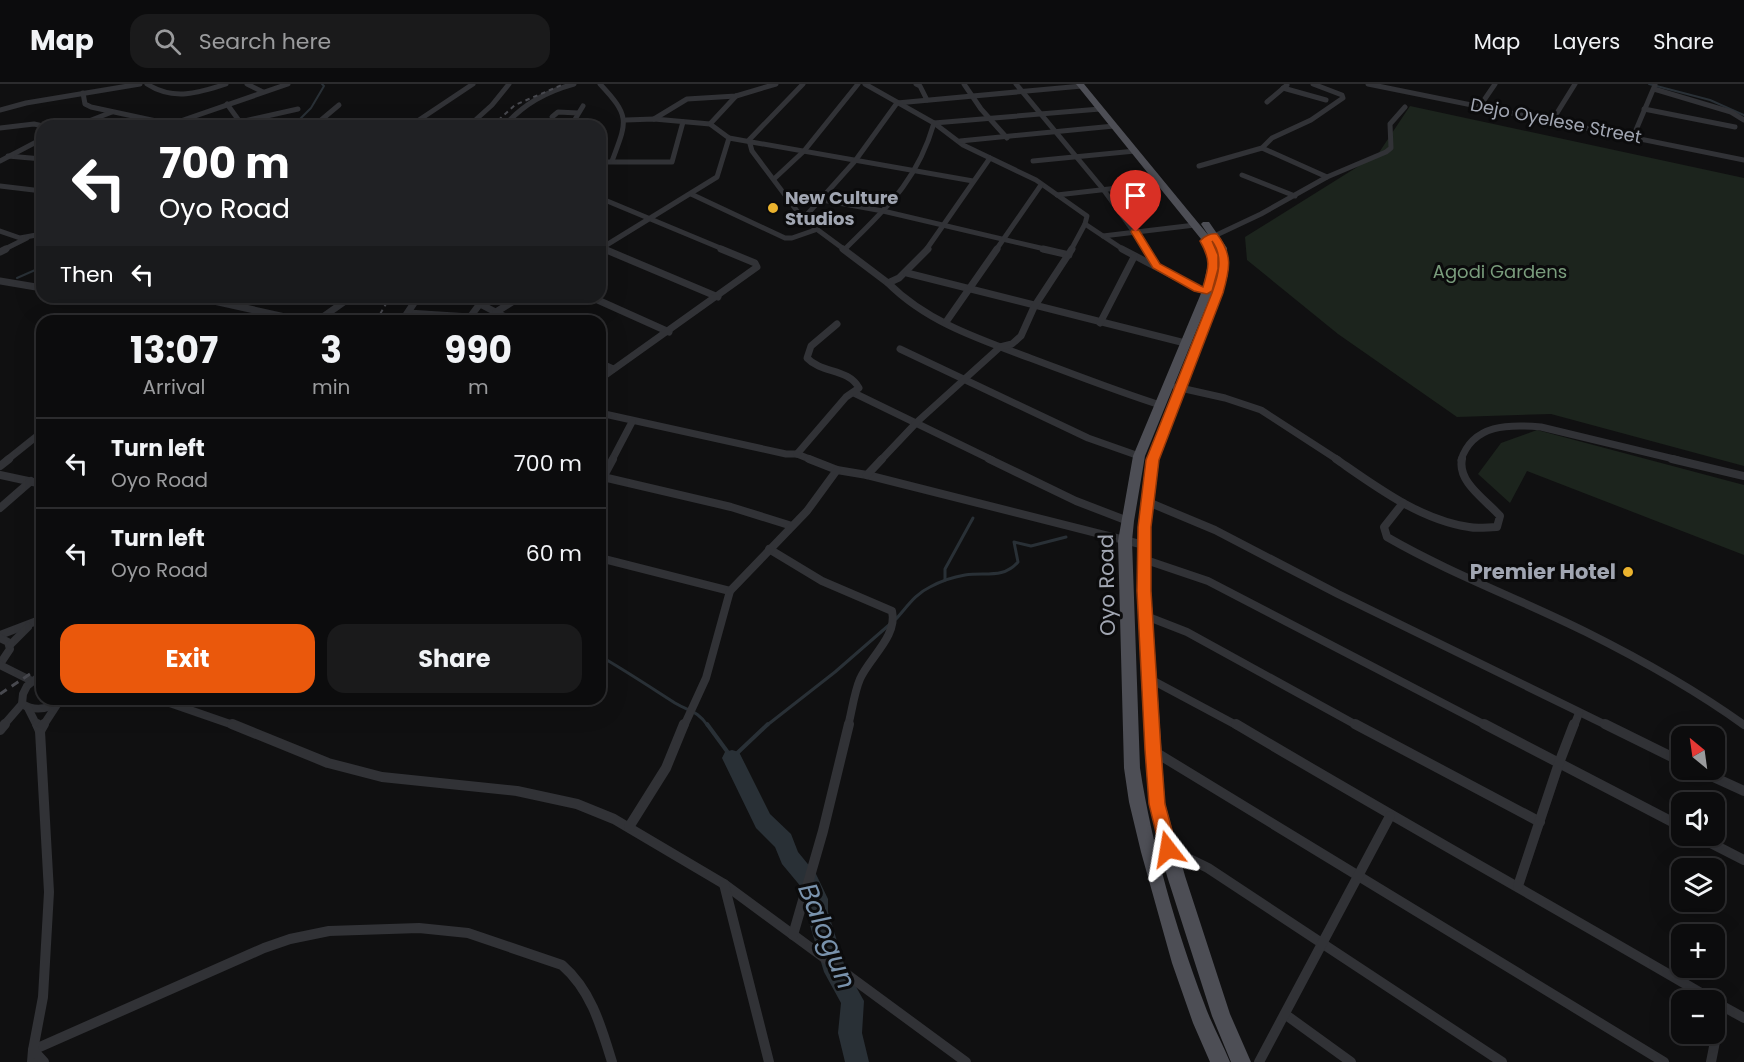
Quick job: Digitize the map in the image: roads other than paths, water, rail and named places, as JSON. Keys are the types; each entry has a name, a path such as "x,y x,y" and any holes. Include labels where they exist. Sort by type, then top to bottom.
{"main road":[{"name":"Oyo Road","path":"1084,85 1114,126 1200,216 1209,238 1214,260 1207,291 1185,344 1153,460 1143,560 1157,804 1168,849 1221,1016 1241,1062"},
{"name":"Oyo Road","path":"1084,85 1206,238 1222,248 1223,275 1204,329 1174,387 1160,405 1139,456 1125,541 1132,768 1137,804 1181,966 1197,1013 1220,1062"}],"street":[{"path":"0,110 140,84"},
{"path":"147,84 158,91 188,95 226,84"},
{"path":"247,84 263,92"},
{"path":"182,120 288,84"},
{"path":"419,120 473,84"},
{"path":"475,120 492,105 509,84"},
{"path":"510,120 526,103 574,84"},
{"path":"600,84 624,111 626,120 612,160"},
{"path":"654,119 687,99 736,96 776,84"},
{"path":"750,140 803,84"},
{"path":"775,178 804,151 858,84"},
{"path":"865,84 934,123 943,133 957,142 1018,170 1087,216 1069,255 1034,307 1021,336 1012,344 1000,346 917,422 867,475"},
{"path":"916,84 920,86 927,100"},
{"path":"964,84 1007,138"},
{"path":"1016,84 1057,130 1103,189 1114,207 1136,232 1157,266"},
{"path":"1199,166 1262,148 1267,141 1279,133 1309,121 1343,98 1342,95 1313,84"},
{"name":"Dejo Oyelese Street","path":"1368,84 1744,160"},
{"path":"1480,106 1495,84"},
{"path":"1552,121 1575,84"},
{"path":"803,219 855,161 897,103 1084,85"},
{"path":"1267,102 1285,86 1326,100"},
{"path":"1633,137 1655,87 1731,112 1744,120"},
{"path":"83,93 85,105 148,120"},
{"path":"710,124 736,96"},
{"path":"227,104 239,120"},
{"path":"321,120 339,105"},
{"path":"574,120 583,106"},
{"path":"1209,238 1295,196 1327,177 1390,148 1390,124 1405,107"},
{"path":"1644,108 1735,127"},
{"path":"249,120 298,109"},
{"path":"934,123 1100,109"},
{"path":"91,120 113,111"},
{"path":"552,117 558,112 578,113"},
{"path":"626,120 654,119 710,124 729,138 973,181"},
{"path":"606,161 672,162 683,122"},
{"path":"844,250 898,197 916,172 934,123"},
{"path":"0,128 36,124"},
{"path":"957,142 1114,126"},
{"path":"606,245 719,175 729,138"},
{"path":"750,140 754,154 775,178 803,219 888,283 908,301 946,322 1000,346 1083,379 1160,405"},
{"path":"0,160 36,142"},
{"path":"1262,148 1327,177"},
{"path":"7,156 36,158"},
{"path":"1033,161 1077,156 1143,157"},
{"path":"888,283 898,281 907,273 944,227 990,158"},
{"path":"1242,176 1295,196"},
{"path":"1058,195 1161,183"},
{"path":"946,322 1041,184"},
{"path":"0,186 36,190"},
{"path":"0,192 10,188"},
{"path":"691,194 785,238 792,238 815,230"},
{"path":"822,200 883,211 1069,255"},
{"path":"606,201 757,265 757,269 606,374"},
{"path":"1085,224 1134,257 1157,266 1192,286 1207,291"},
{"path":"1103,236 1195,225"},
{"path":"0,229 20,238 27,238"},
{"path":"0,252 36,236"},
{"path":"606,250 718,297"},
{"path":"1100,323 1134,257"},
{"path":"907,273 1185,344"},
{"path":"0,281 36,287"},
{"path":"223,303 276,315"},
{"path":"326,315 342,303"},
{"path":"414,303 408,313 439,315"},
{"path":"496,312 510,303"},
{"path":"604,303 669,332"},
{"path":"472,315 480,304 501,315"},
{"path":"797,454 846,397 859,388 852,378 815,366 807,358 811,346 837,324"},
{"path":"900,349 963,381 1088,438 1139,456"},
{"path":"606,366 613,369"},
{"path":"1174,387 1226,400 1271,415 1403,503 1453,524 1484,529 1497,526 1500,516 1469,483 1463,474 1461,460 1472,440 1481,433 1511,425 1540,427 1744,476"},
{"path":"854,393 1076,501 1128,520"},
{"path":"606,415 786,454 797,454 837,470 867,475 1144,545"},
{"path":"606,472 632,422"},
{"path":"0,466 36,437"},
{"path":"629,827 666,768 706,678 730,591 807,511 837,470"},
{"path":"0,475 36,483"},
{"path":"606,481 731,507 792,526"},
{"path":"0,508 36,484"},
{"path":"1148,502 1215,530 1671,757"},
{"path":"1403,503 1384,527 1383,532 1387,537 1427,560 1586,632 1699,695 1744,725"},
{"path":"769,549 822,581 892,611 895,621 863,670 859,681 793,935"},
{"path":"606,560 730,591"},
{"path":"1143,560 1208,581 1671,821"},
{"path":"1146,616 1187,632 1425,763 1540,822"},
{"path":"10,645 0,637 36,622"},
{"path":"30,625 10,645 8,654 0,664 32,681"},
{"path":"33,1056 42,997 49,892 40,731 21,697 36,678"},
{"path":"1150,679 1208,708 1390,816 1518,886 1694,990"},
{"path":"25,706 36,710 50,705"},
{"path":"40,731 58,705"},
{"path":"177,705 209,715 328,763 382,777 548,796 577,804 629,827 724,884 966,1062"},
{"path":"0,730 25,706"},
{"path":"1518,886 1559,763 1579,713"},
{"path":"1153,750 1664,1062"},
{"path":"1720,780 1744,791"},
{"path":"1259,1062 1322,946 1355,875 1390,816"},
{"path":"1717,846 1744,860"},
{"path":"1168,849 1208,868 1322,946 1502,1062"},
{"path":"724,884 769,1062"},
{"path":"33,1056 99,1019 290,939 329,931 419,928 468,933 562,965 575,975 586,993 612,1062"},
{"path":"1725,1008 1744,1018"},
{"path":"1286,1015 1351,1062"},
{"path":"1711,1062 1713,1044"},
{"path":"33,1056 44,1062"}],"waterway":[{"path":"299,120 311,108 324,86 322,84"},
{"path":"1649,84 1710,100 1744,115"},
{"path":"17,278 36,270"},
{"path":"945,580 945,569 973,518"},
{"path":"896,619 920,593 938,583 965,575 994,574 1006,571 1018,562 1014,542 1031,546 1066,537"},
{"path":"766,726 835,672 889,625"},
{"path":"606,660 675,703 697,714 708,726"},
{"name":"Balogun","path":"707,724 732,758 768,724"},
{"name":"Balogun","path":"732,758 763,821 784,841 789,857 809,881 817,899 817,912 835,972 853,1001 850,1033 857,1062"}],"railway":[{"path":"499,120 515,105 564,84"},
{"path":"380,315 386,303"},
{"path":"0,694 36,670"}],"place":[{"name":"New Culture Studios","path":"773,208"},
{"name":"Premier Hotel","path":"1628,572"}],"park label":[{"name":"Agodi Gardens","path":"1500,272"}]}
